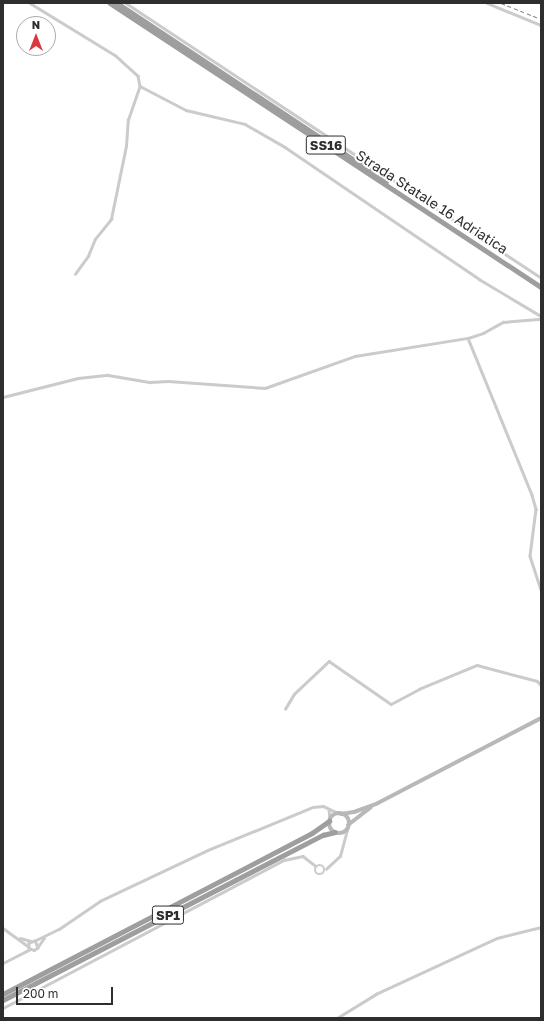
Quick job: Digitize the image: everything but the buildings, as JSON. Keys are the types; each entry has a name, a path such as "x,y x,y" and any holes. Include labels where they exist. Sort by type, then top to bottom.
{"highway":[{"name":"Strada Statale 16 Adriatica","path":"110,3 541,287"},
{"name":"Strada Statale 16 Adriatica","path":"117,3 541,284"},
{"name":"SP1","path":"3,994 312,833 330,820"},
{"name":"SP1","path":"3,1000 323,835 335,832"}],"main road":[{"name":"SP1","path":"330,820 339,813 354,812 376,804 541,718"},
{"name":"SP1","path":"335,832 341,832 376,804"},
{"path":"339,813 348,819 347,827"},
{"path":"330,820 330,828 335,832"}],"street":[{"path":"30,3 116,55 138,76 140,86 128,120 126,146 111,219 96,239 88,256 75,274"},
{"path":"126,3 541,278"},
{"path":"487,3 541,25"},
{"path":"140,86 186,110 245,124 285,147 478,280 541,316"},
{"path":"3,397 78,378 108,375 150,382 168,381 265,388 355,356 468,338 483,333 503,322 541,319"},
{"path":"468,338 532,495 536,509 530,556 541,589"},
{"path":"285,709 294,694 329,661 391,704 419,689 477,665 537,681 541,685"},
{"path":"20,938 29,948 34,950 44,938 100,901 130,885 305,809 318,806 339,813"},
{"path":"329,809 330,820"},
{"path":"316,866 316,871 319,875 324,873 326,869 340,856 347,827"},
{"path":"3,1008 284,860 303,856 316,866 323,865 326,869"},
{"path":"337,1018 376,994 497,938 541,927"},
{"path":"3,928 20,938 32,941 44,938"},
{"path":"32,941 37,947"},
{"path":"3,963 29,948 32,941"}],"railway":[{"path":"501,3 541,19"}]}
